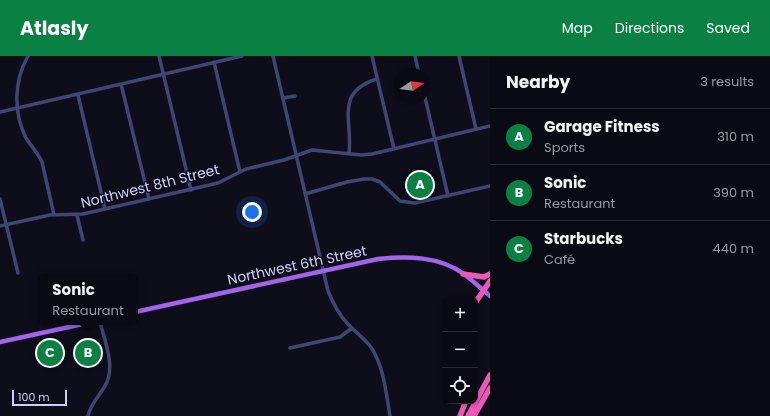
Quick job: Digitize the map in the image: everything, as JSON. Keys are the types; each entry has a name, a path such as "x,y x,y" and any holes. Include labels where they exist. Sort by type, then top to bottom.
{"highway":[{"path":"463,274 484,277 490,274"},
{"path":"478,298 490,281"},
{"path":"468,416 490,375"},
{"path":"474,416 490,388"},
{"path":"460,416 465,404"}],"main road":[{"name":"Northwest 6th Street","path":"138,311 378,259 397,257 416,257 451,266 490,296"},
{"path":"0,342 78,325"}],"street":[{"path":"28,56 23,65 18,82 16,93 18,108 26,139 40,156 54,214"},
{"path":"160,56 191,190"},
{"path":"0,112 242,56"},
{"path":"273,56 332,302 342,318 365,340 378,361 390,416"},
{"path":"372,56 394,149"},
{"path":"415,56 418,68"},
{"path":"459,56 476,129"},
{"path":"214,62 240,172"},
{"path":"350,153 348,117 352,96 359,87 367,82 377,79"},
{"path":"121,84 149,200"},
{"path":"78,95 105,209"},
{"path":"283,98 295,96"},
{"path":"427,104 448,196"},
{"name":"Northwest 8th Street","path":"0,226 54,214 77,215 218,184 246,169 284,160 312,150 366,154 394,149 490,126"},
{"path":"305,194 347,182 372,179 380,182 400,201 415,203 490,186"},
{"path":"0,199 18,273"},
{"path":"77,215 83,240"},
{"path":"88,416 92,405 108,380 110,374 109,358 101,325"},
{"path":"290,348 340,337 352,328"}],"place":[{"name":"Garage Fitness","path":"420,185"},
{"name":"Starbucks","path":"50,353"},
{"name":"Sonic","path":"88,353"}]}
